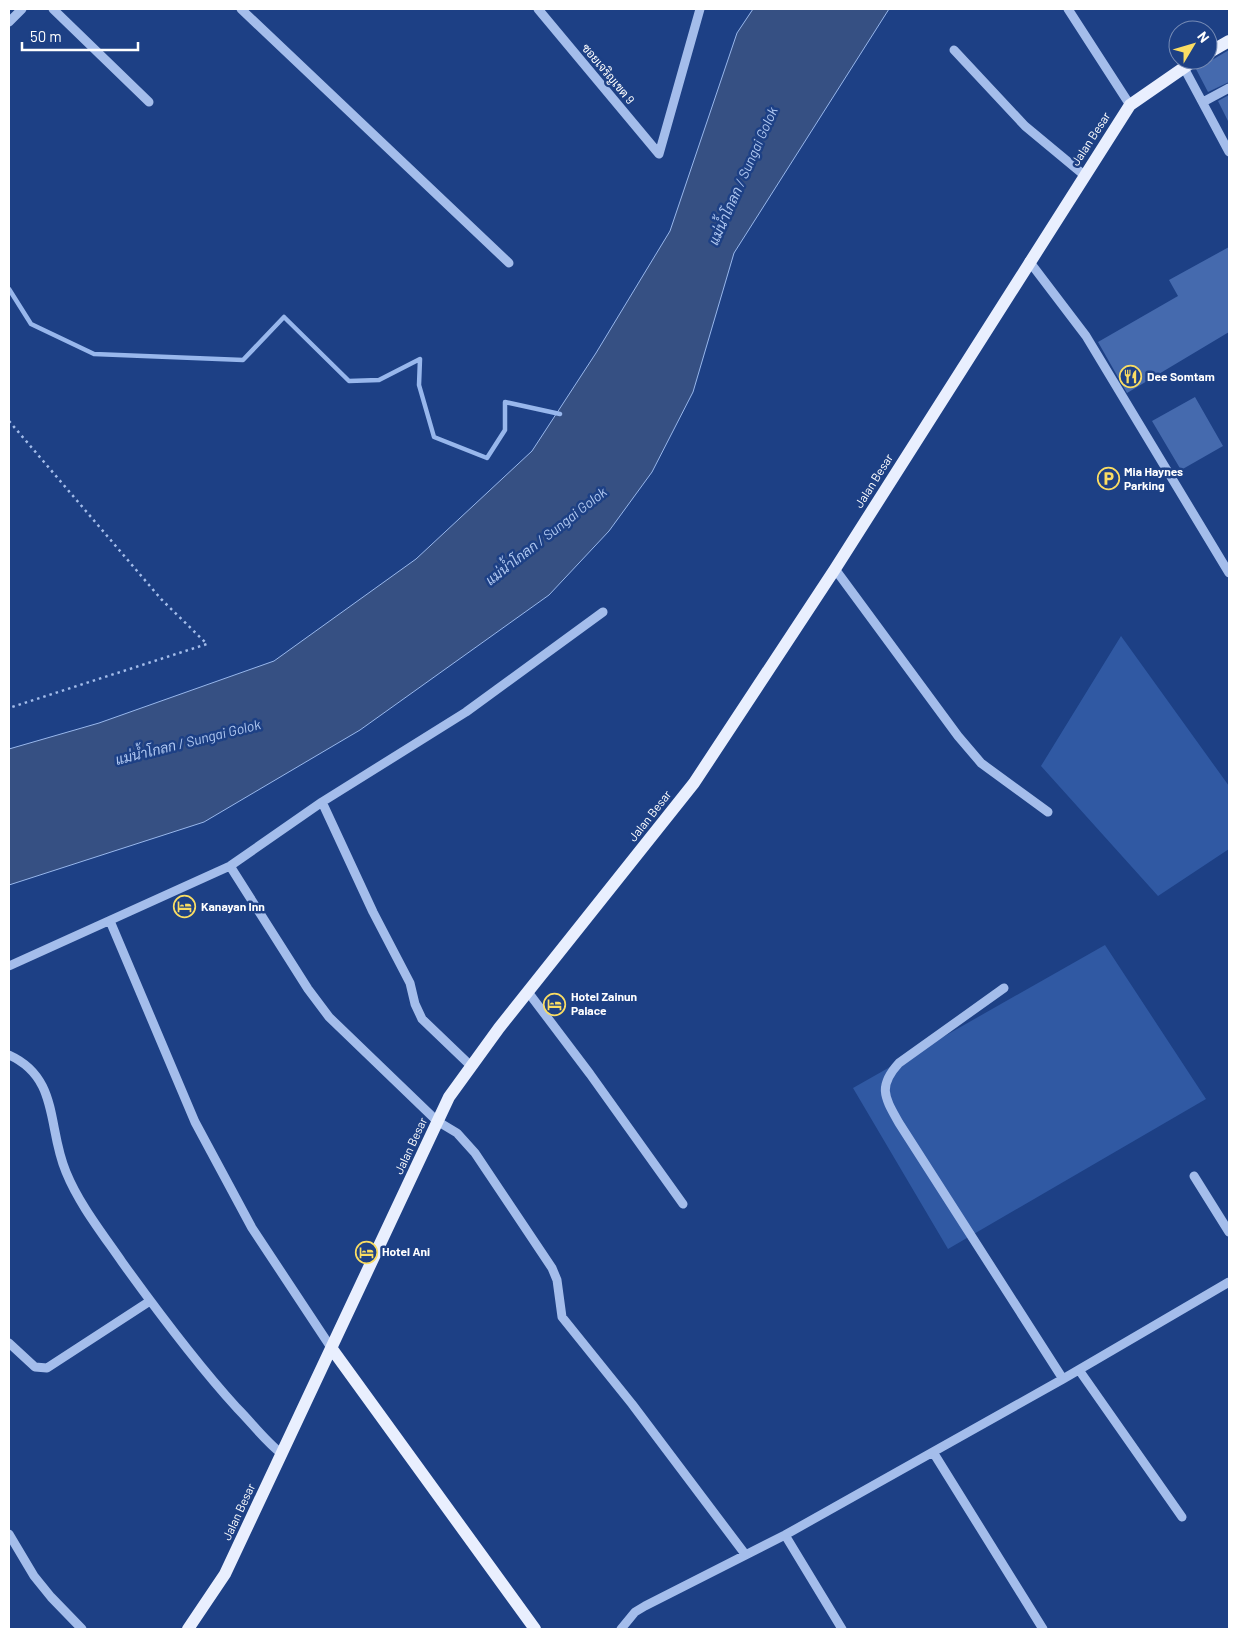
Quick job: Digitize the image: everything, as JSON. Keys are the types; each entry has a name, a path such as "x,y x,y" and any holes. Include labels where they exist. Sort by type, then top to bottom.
{"main road":[{"path":"1218,47 1229,41"},
{"name":"Jalan Besar","path":"189,1628 225,1574 448,1097 528,992 694,783 835,568 1130,105 1179,70"},
{"path":"332,1348 535,1629"}],"street":[{"path":"9,22 22,9"},
{"path":"53,9 149,102"},
{"path":"241,9 509,262"},
{"name":"ซอยเจริญเขต 9","path":"538,9 659,154 700,9"},
{"path":"1068,9 1130,105"},
{"path":"954,50 1025,126 1084,175"},
{"path":"1192,70 1203,102 1229,152"},
{"path":"1203,102 1229,88"},
{"path":"1029,262 1086,336 1229,573"},
{"path":"835,568 958,736 981,763 1048,812"},
{"path":"9,966 230,866 322,802 466,712 603,612"},
{"path":"322,802 373,912 410,983 415,1004 422,1019 472,1066"},
{"path":"230,866 308,989 329,1018 437,1121 457,1133 475,1153 552,1268 557,1280 562,1317 632,1404 745,1554"},
{"path":"110,921 195,1122 252,1228 332,1348"},
{"path":"1004,988 899,1063 887,1077 884,1088 886,1100 899,1123 1063,1380"},
{"path":"528,992 590,1074 682,1204"},
{"path":"9,1055 21,1060 42,1083 65,1170 75,1193 150,1300 212,1380 282,1454"},
{"path":"1194,1176 1229,1232"},
{"path":"621,1629 635,1612 785,1535 1063,1380 1229,1282"},
{"path":"9,1343 35,1367 47,1368 150,1300"},
{"path":"1079,1370 1182,1517"},
{"path":"933,1452 1043,1629"},
{"path":"9,1534 34,1576 51,1598 82,1629"},
{"path":"785,1535 842,1629"}],"path":[{"path":"9,421 161,599 207,644 9,708"}],"shaded area":[{"path":"1121,636 1229,786 1229,849 1158,896 1041,766"},
{"path":"1105,945 1206,1099 948,1249 853,1088"}],"water":[{"name":"แม่น้ำโกลก / Sungai Golok","path":"753,9 889,9 734,253 693,392 652,472 609,531 549,595 360,730 204,822 9,885 9,749 99,723 274,661 416,559 532,451 596,353 670,231 737,33"}],"building":[{"path":"1229,50 1229,82 1208,92 1197,70 1218,70 1218,56"},
{"path":"1229,95 1229,123 1218,101"},
{"path":"1229,247 1229,332 1127,393 1098,342 1178,296 1169,280"},
{"path":"1195,397 1223,446 1181,470 1152,421"}],"waterway":[{"path":"9,289 31,324 94,354 243,360 284,317 349,381 379,380 420,359 419,385 434,437 487,458 505,430 505,402 560,414"}],"place":[{"name":"Dee Somtam","path":"1131,377"},
{"name":"Mia Haynes Parking","path":"1108,479"},
{"name":"Kanayan Inn","path":"185,907"},
{"name":"Hotel Zainun Palace","path":"555,1004"},
{"name":"Hotel Ani","path":"366,1252"}]}
